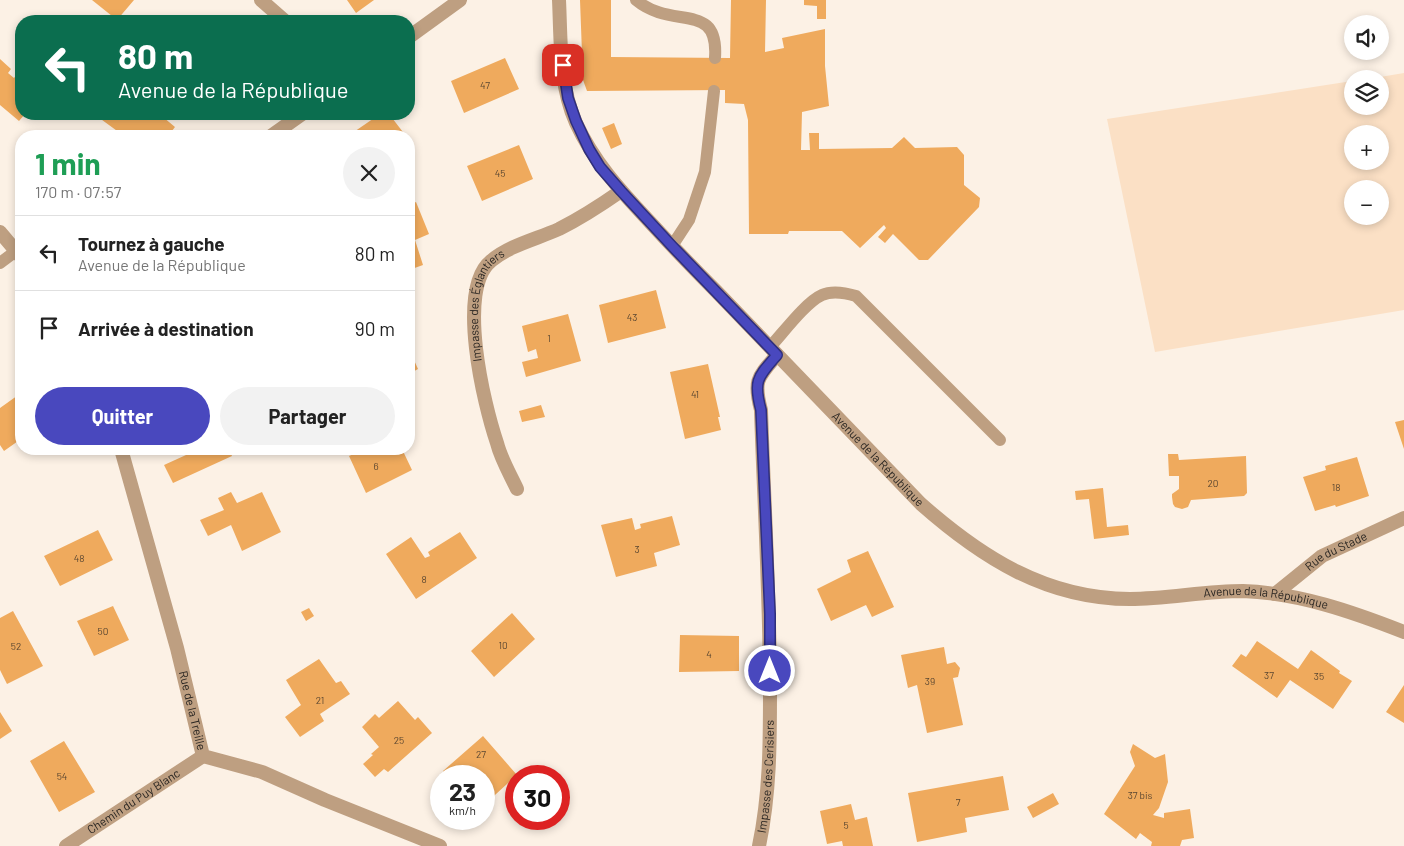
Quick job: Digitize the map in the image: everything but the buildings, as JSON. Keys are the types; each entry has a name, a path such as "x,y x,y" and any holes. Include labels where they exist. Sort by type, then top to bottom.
{"street":[{"path":"261,0 278,15"},
{"path":"415,33 460,0"},
{"name":"Avenue de la République","path":"559,0 563,65 568,98 576,121 600,167 672,246 921,504 946,526 983,553 1045,585 1088,595 1129,599 1242,591 1275,594 1352,612 1404,632"},
{"path":"280,130 294,120"},
{"name":"Impasse des Églantiers","path":"516,488 497,444 483,390 474,331 474,300 479,278 489,262 504,252 560,228 591,212 621,191"},
{"path":"0,232 15,249"},
{"name":"Impasse des Cerisiers","path":"759,846 770,767 770,614 761,410 757,386 774,351"},
{"name":"Rue de la Treille","path":"123,455 178,648 203,756 262,772 325,800 440,846"},
{"name":"Rue du Stade","path":"1275,594 1322,556 1404,518"},
{"name":"Chemin du Puy Blanc","path":"66,846 203,756"}],"lane":[{"path":"636,0 644,7 659,12 694,12 704,14 711,21 714,30 715,58"},
{"path":"672,246 689,220 708,159 714,90"},
{"path":"0,263 15,256"},
{"path":"774,351 813,300 824,294 844,292 856,296 1000,440"}],"shaded area":[{"path":"1404,73 1404,310 1155,352 1107,119 1344,82 1344,115 1389,115 1389,76"}],"route":[{"path":"563,65 568,98 576,121 600,167 672,246 777,355 764,369 757,386 761,410 770,614 770,671"}]}
